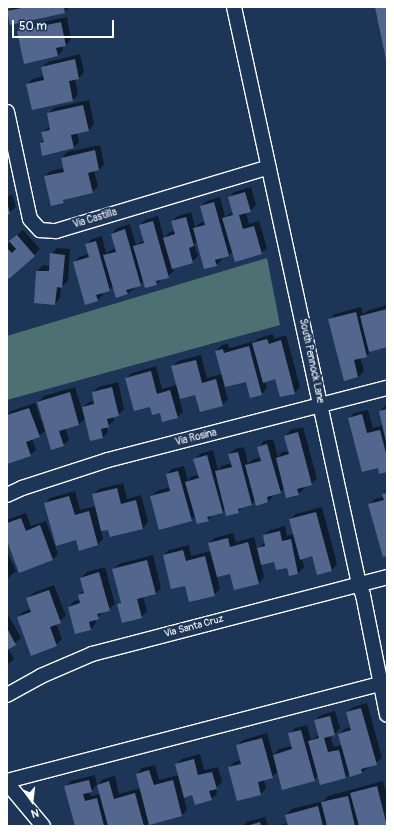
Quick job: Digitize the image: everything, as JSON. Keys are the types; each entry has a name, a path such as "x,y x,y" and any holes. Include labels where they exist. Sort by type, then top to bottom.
{"street":[{"name":"South Pennock Lane","path":"234,7 359,584 384,683 387,715"},
{"name":"Via Castilla","path":"7,112 30,219 40,230 56,231 269,167"},
{"name":"Via Rosina","path":"7,495 22,488 108,460 387,388"},
{"name":"Via Santa Cruz","path":"7,695 41,676 92,654 387,576"},
{"path":"43,826 7,782 384,683"}],"green space":[{"path":"267,258 280,325 7,400 7,336"}],"building":[{"path":"26,7 64,7 65,13 10,25 7,11"},
{"path":"375,7 387,7 387,60 386,60"},
{"path":"61,22 66,46 56,48 58,56 24,64 17,31"},
{"path":"75,59 79,79 69,81 73,101 32,110 26,84 44,80 41,67"},
{"path":"83,105 89,131 71,135 74,148 42,156 40,143 44,142 41,132 50,130 47,113"},
{"path":"95,150 99,170 88,173 93,193 63,200 64,203 51,206 44,176 64,172 61,158"},
{"path":"245,192 251,212 239,215 243,229 254,226 262,254 235,262 222,218 233,215 228,197"},
{"path":"7,202 10,214 7,215"},
{"path":"214,202 229,256 215,260 217,266 204,269 193,228 205,225 200,206"},
{"path":"186,217 194,246 189,248 193,263 172,269 163,238 175,234 171,221"},
{"path":"153,221 169,278 156,281 157,285 145,288 133,246 144,243 139,225"},
{"path":"125,229 141,286 126,290 128,294 116,298 103,255 116,252 111,234"},
{"path":"17,235 35,256 9,279 7,277 7,248 12,253 16,249 9,241"},
{"path":"96,241 110,291 96,295 98,301 85,305 73,262 89,257 85,244"},
{"path":"50,253 65,255 62,288 57,287 55,305 34,303 36,271 49,271"},
{"path":"387,309 387,347 369,352 360,316"},
{"path":"356,312 367,357 354,360 358,377 344,381 328,319"},
{"path":"267,339 269,344 281,340 295,394 280,397 275,379 263,383 252,343"},
{"path":"249,346 262,395 250,398 246,382 225,387 215,351 223,349 224,353"},
{"path":"196,360 202,383 216,379 223,406 200,412 195,395 180,399 171,366"},
{"path":"151,371 157,394 170,390 178,418 162,422 160,413 152,415 150,407 134,411 125,378"},
{"path":"112,387 119,416 107,419 109,427 101,429 103,438 90,441 82,407 94,404 92,392"},
{"path":"70,392 79,425 59,431 64,446 51,450 37,402"},
{"path":"29,408 40,437 26,442 31,456 7,464 7,415"},
{"path":"387,409 387,442 386,442 379,411"},
{"path":"362,414 367,433 380,430 387,457 387,472 379,474 378,468 362,472 348,418"},
{"path":"298,432 312,485 297,489 299,495 286,498 276,458 289,454 284,436"},
{"path":"267,444 281,493 267,497 268,502 256,506 245,465 261,461 257,447"},
{"path":"238,452 252,505 238,509 239,513 226,516 215,471 232,467 228,454"},
{"path":"207,455 223,513 207,517 209,521 197,524 185,482 199,478 193,459"},
{"path":"178,471 192,521 159,530 150,496 170,491 166,474"},
{"path":"117,488 121,504 136,500 143,529 110,537 108,530 101,531 92,494"},
{"path":"387,493 387,556 383,557 368,504 384,500 382,494"},
{"path":"69,496 75,515 89,511 98,545 79,551 76,540 56,546 44,503"},
{"path":"316,512 332,571 317,575 312,556 300,560 289,519"},
{"path":"21,518 26,531 40,525 53,560 19,573 7,541 7,523"},
{"path":"280,531 282,541 291,539 298,574 289,576 287,568 276,570 274,562 261,565 257,548 265,546 263,535"},
{"path":"228,538 230,547 248,542 259,584 234,590 230,574 217,577 208,543"},
{"path":"183,550 186,561 205,556 215,596 189,602 185,586 171,589 163,555"},
{"path":"147,560 156,594 137,599 142,618 122,623 117,604 121,603 112,569"},
{"path":"99,572 110,611 97,614 99,619 89,622 91,630 75,634 68,607 80,603 78,595 84,593 80,578"},
{"path":"49,590 61,623 50,627 57,646 31,656 17,617 31,612 26,598"},
{"path":"7,628 16,645 7,650"},
{"path":"361,708 377,765 361,769 362,773 350,777 338,734 351,730 346,712"},
{"path":"330,716 335,735 324,738 328,752 339,750 346,778 320,785 308,741 319,738 314,720"},
{"path":"301,730 315,781 282,790 273,755 292,749 288,733"},
{"path":"262,738 273,778 258,782 261,795 237,801 228,767 241,764 236,745"},
{"path":"194,759 198,775 212,772 217,789 209,791 212,800 195,805 192,795 184,798 175,764"},
{"path":"149,770 154,785 173,780 182,816 149,825 136,774"},
{"path":"89,780 92,792 83,794 85,801 97,798 104,826 75,826 64,786"},
{"path":"109,781 114,799 135,793 144,826 108,826 97,785"},
{"path":"377,786 387,826 359,826 350,793"},
{"path":"348,796 355,826 327,826 321,802"},
{"path":"318,806 323,826 288,826 285,815"},
{"path":"260,822 261,826 247,826"}]}
